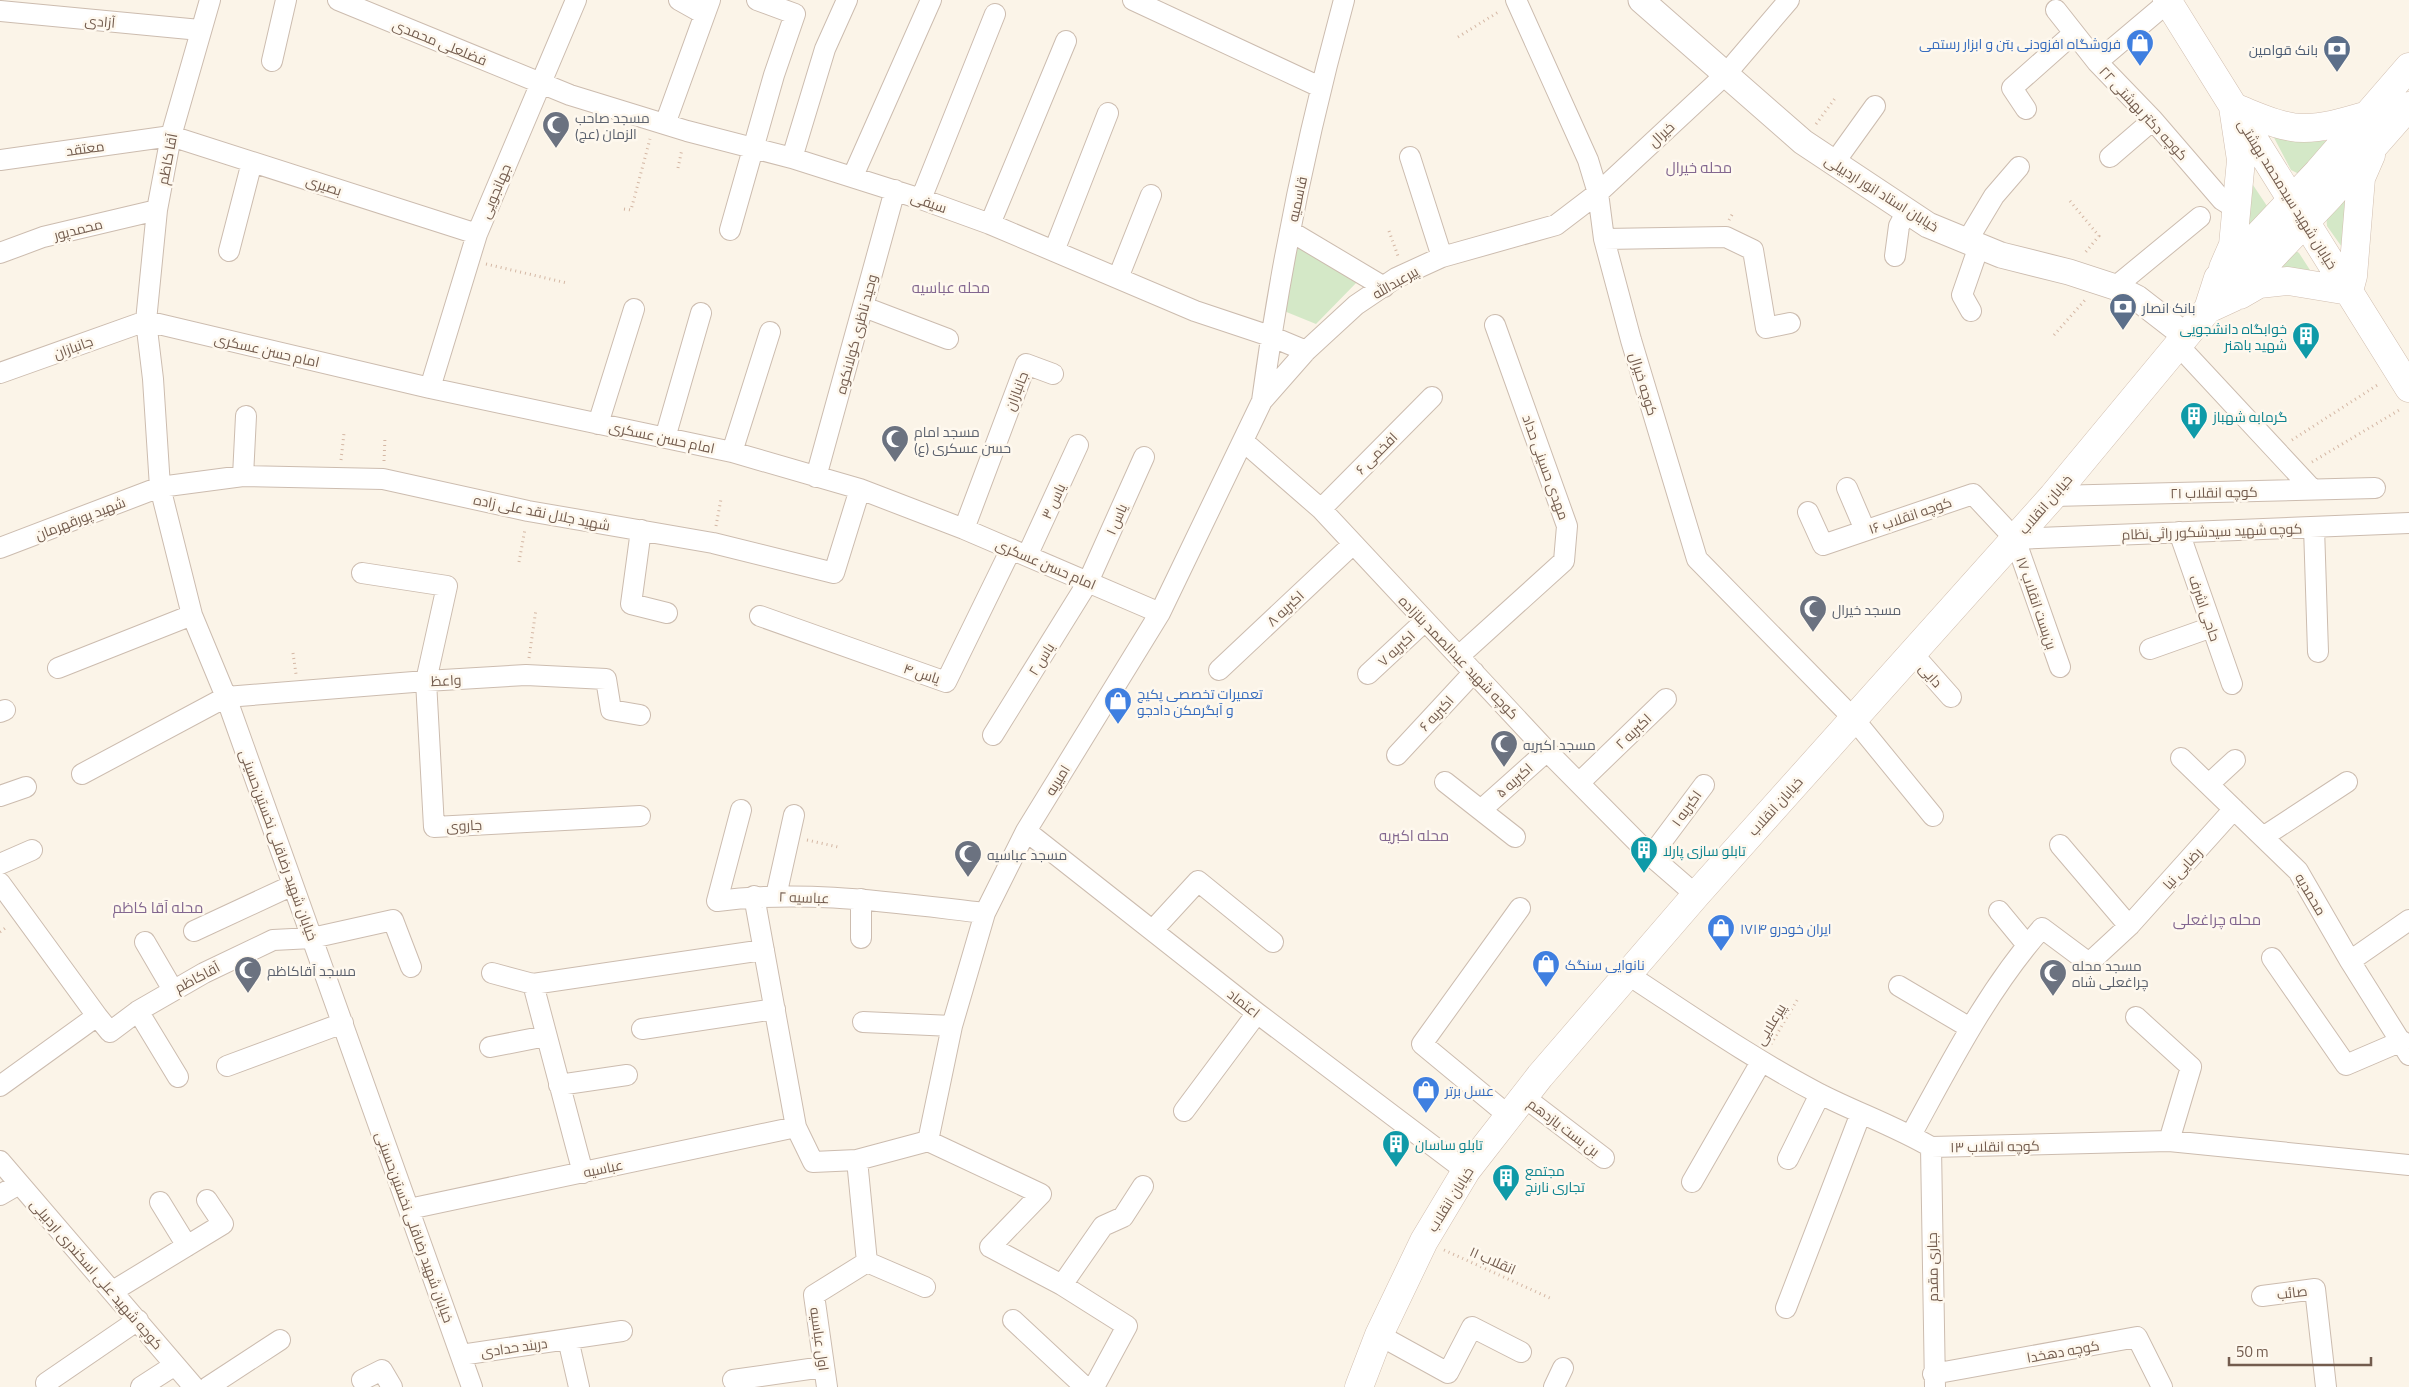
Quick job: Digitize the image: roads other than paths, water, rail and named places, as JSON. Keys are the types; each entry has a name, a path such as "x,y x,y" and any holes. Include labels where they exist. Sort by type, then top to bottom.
{"main road":[{"name":"خیابان شهید سیدمحمد بهشتی","path":"2168,1 2404,380"},
{"path":"2299,211 2368,116 2409,67"},
{"path":"2226,288 2299,211 2376,145 2409,106"},
{"path":"2226,288 2238,210 2241,160 2234,107 2279,123 2302,128 2327,127 2368,116"},
{"path":"2226,288 2288,281 2349,292 2353,276 2362,178 2376,145"},
{"name":"خیابان انقلاب","path":"1359,1387 1379,1335 1424,1241 1466,1171 1516,1106 1696,895 2053,496 2226,288"}],"street":[{"name":"آقا کاظم","path":"146,321 157,210 171,136 210,0"},
{"path":"272,61 286,0"},
{"name":"فضلعلی محمدی","path":"338,0 542,83"},
{"name":"جهانجویی","path":"430,388 477,234 576,0"},
{"path":"659,123 707,7 678,0"},
{"path":"730,230 774,74 795,14 757,0"},
{"path":"792,158 825,49 847,0"},
{"path":"853,176 931,0"},
{"path":"1133,0 1157,5 1320,87"},
{"name":"قاسمیه","path":"1262,401 1270,336 1290,231 1320,87 1344,0"},
{"name":"خیابان استاد انور اردبیلی","path":"1641,0 1803,142 1928,225 2001,255 2070,272 2108,284 2137,298 2182,341"},
{"name":"خیرال","path":"1598,193 1725,75 1788,0"},
{"name":"کوچه خیرال","path":"1516,1 1588,160 1598,193 1604,239 1631,340 1696,558 1853,718 1933,816"},
{"path":"2096,62 2168,1"},
{"name":"کوچه دکتر بهشتی ۲۲","path":"2056,10 2096,62 2153,120 2222,200 2238,210"},
{"name":"آزادی","path":"0,11 200,30"},
{"path":"921,199 995,14"},
{"path":"2026,109 2012,88 2074,33"},
{"path":"990,224 1066,40"},
{"name":"سیفی","path":"542,83 570,95 659,123 754,146 921,199 990,224 1195,311 1306,350"},
{"path":"1834,163 1875,106"},
{"path":"1054,251 1108,113"},
{"path":"2110,157 2153,120"},
{"name":"معتقد","path":"0,160 171,136"},
{"name":"بصیری","path":"171,136 477,234"},
{"path":"1410,157 1442,257"},
{"path":"229,251 252,162"},
{"path":"1971,312 1962,295 1973,244 1994,196 2019,167"},
{"name":"وحید ناظری کولانکوه","path":"816,477 895,190"},
{"name":"پیرعبدالله","path":"1243,441 1262,401 1306,350 1356,305 1404,274 1442,257 1556,225 1598,193"},
{"path":"1118,278 1151,195"},
{"name":"محمدپور","path":"0,253 43,238 157,210"},
{"path":"1895,256 1899,226 1907,211"},
{"path":"2108,284 2200,217"},
{"path":"1290,231 1384,287"},
{"path":"1604,239 1726,238 1753,250 1766,328 1790,323"},
{"path":"864,307 948,339"},
{"path":"598,424 634,309"},
{"path":"665,438 701,313"},
{"name":"جانبازان","path":"0,373 146,321"},
{"name":"امام حسن عسکری","path":"146,321 430,388 732,452 860,489 964,529 1160,613"},
{"name":"خیابان شهید رضاقلی نخستین‌حسینی","path":"146,321 153,379 160,487 192,615 226,697 472,1387"},
{"name":"مهدی حسینی حداد","path":"1459,656 1564,561 1567,526 1495,325"},
{"path":"732,452 770,332"},
{"path":"2182,341 2312,489"},
{"name":"جانبازان","path":"964,529 1026,364 1053,374"},
{"name":"افخمی ۶","path":"1321,509 1432,397"},
{"path":"243,476 246,416"},
{"name":"کوچه شهید عبدالصمد بنازاده","path":"1243,441 1321,509 1352,545 1459,656 1546,751 1652,856 1696,895"},
{"name":"امیریه","path":"928,1141 952,1026 984,913 1026,831 1160,613 1243,441"},
{"name":"یاس ۳","path":"1019,552 1078,445"},
{"name":"یاس ۱","path":"1088,582 1144,457"},
{"name":"شهید جلال نقد علی زاده","path":"160,487 243,476 383,479 528,511 713,543 834,573 860,489"},
{"name":"شهید پورقهرمان","path":"0,548 160,487"},
{"path":"1847,488 1865,530"},
{"name":"کوچه انقلاب ۲۱","path":"2053,496 2375,488"},
{"name":"کوچه انقلاب ۱۶","path":"1808,512 1823,545 1973,494 2015,539"},
{"name":"کوچه شهید سیدشکور راثی‌نظام","path":"2015,539 2409,523"},
{"path":"2314,527 2318,652"},
{"path":"641,530 631,604 668,613"},
{"name":"حاجی اشرف","path":"2179,532 2232,684"},
{"name":"بن‌بست انقلاب ۱۷","path":"2015,539 2060,667"},
{"name":"اکبریه ۸","path":"1219,670 1352,545"},
{"name":"یاس ۴","path":"760,616 946,682 1019,552"},
{"path":"362,574 447,586 426,681"},
{"name":"یاس ۲","path":"993,736 1088,582"},
{"path":"58,668 192,615"},
{"name":"اکبریه ۷","path":"1368,674 1425,621"},
{"path":"2150,649 2212,628"},
{"name":"دایی","path":"1912,653 1951,697"},
{"name":"اکبریه ۶","path":"1397,754 1474,672"},
{"name":"واعظ","path":"226,697 526,675 606,679 611,710 640,715"},
{"name":"جاروی","path":"426,681 434,827 640,816"},
{"path":"82,774 226,697"},
{"name":"اکبریه ۲","path":"1579,783 1666,699"},
{"name":"اکبریه ۵","path":"1481,810 1546,751"},
{"name":"محمدیه","path":"2181,758 2298,871 2350,961 2405,1048"},
{"path":"2209,784 2235,760"},
{"path":"1445,782 1515,837"},
{"path":"2263,837 2347,782"},
{"name":"اکبریه ۱","path":"1652,856 1704,785"},
{"path":"0,796 26,787"},
{"name":"رضایی نیا","path":"1911,1135 1970,1028 2027,945 2042,928 2089,962 2129,926 2234,809"},
{"name":"عباسیه ۲","path":"741,810 717,901 754,896 861,899 984,913"},
{"path":"776,896 794,814"},
{"name":"اعتماد","path":"1026,831 1257,1013 1466,1171"},
{"path":"2060,845 2129,926"},
{"path":"0,864 32,850"},
{"path":"1153,930 1198,881 1273,942"},
{"path":"0,883 97,1016 0,1086"},
{"path":"194,931 293,885"},
{"path":"754,896 796,1127 813,1162 857,1160 928,1141 1041,1194 990,1247 1062,1285 1127,1326 1094,1387"},
{"path":"861,899 861,938"},
{"name":"بن بست یازدهم","path":"1520,908 1422,1044 1516,1106 1604,1158"},
{"path":"1999,911 2027,945"},
{"name":"آقاکاظم","path":"97,1016 110,1032 138,1011 173,990 273,940 312,938 392,920 411,967"},
{"path":"2350,961 2409,920"},
{"path":"145,942 173,990"},
{"path":"492,973 532,984 764,950"},
{"path":"2272,958 2346,1065 2405,1048"},
{"name":"کوچه انقلاب ۱۳","path":"1627,974 1761,1062 1820,1094 1911,1135 1931,1147 2169,1141 2409,1165"},
{"path":"532,984 583,1173"},
{"path":"1899,986 1970,1028"},
{"path":"642,1029 775,1009"},
{"path":"138,1011 178,1077"},
{"path":"1184,1110 1257,1013"},
{"path":"2136,1016 2191,1067 2169,1141"},
{"path":"863,1022 952,1026"},
{"path":"227,1066 343,1023"},
{"path":"490,1047 546,1036"},
{"path":"1692,1182 1761,1062"},
{"path":"559,1085 627,1075"},
{"path":"1788,1160 1820,1094"},
{"path":"1786,1308 1861,1113"},
{"name":"عباسیه","path":"409,1209 796,1127"},
{"name":"جباری مقدم","path":"1931,1147 1934,1381"},
{"path":"857,1160 867,1262 925,1287"},
{"name":"کوچه شهید علی اسکندری اردبیلی","path":"0,1161 194,1387"},
{"path":"0,1195 19,1184"},
{"path":"1062,1285 1103,1226 1122,1217 1143,1186"},
{"path":"113,1291 223,1224 207,1200"},
{"path":"160,1202 187,1246"},
{"name":"اول عباسیه","path":"827,1387 814,1295 867,1262"},
{"name":"صائب","path":"2262,1296 2315,1289 2326,1387"},
{"path":"46,1383 138,1320"},
{"path":"1013,1320 1085,1387"},
{"path":"1379,1335 1448,1372 1472,1328 1521,1352"},
{"name":"دربند حدادی","path":"461,1355 622,1331"},
{"name":"کوچه دهخدا","path":"1934,1381 2137,1337 2162,1387"},
{"path":"568,1339 579,1387"},
{"path":"208,1387 280,1340"},
{"path":"142,1387 175,1365"},
{"path":"733,1380 823,1367"},
{"path":"1554,1387 1563,1368"},
{"path":"362,1380 382,1370 392,1387"}],"place":[{"name":"فروشگاه افزودنی بتن و ابزار رستمی","path":"2140,67"},
{"name":"بانک قوامین","path":"2337,73"},
{"name":"مسجد صاحب الزمان (عج)","path":"556,149"},
{"name":"بانک انصار","path":"2123,331"},
{"name":"خوابگاه دانشجویی شهید باهنر","path":"2306,360"},
{"name":"گرمابه شهباز","path":"2194,440"},
{"name":"مسجد امام حسن عسکری (ع)","path":"895,463"},
{"name":"مسجد خیرال","path":"1813,633"},
{"name":"تعمیرات تخصصی پکیج و آبگرمکن دادجو","path":"1118,725"},
{"name":"مسجد اکبریه","path":"1504,768"},
{"name":"تابلو سازی پارلا","path":"1644,874"},
{"name":"مسجد عباسیه","path":"968,878"},
{"name":"ایران خودرو ۱۷۱۴","path":"1721,952"},
{"name":"نانوایی سنگک","path":"1546,988"},
{"name":"مسجد آقاکاظم","path":"248,994"},
{"name":"مسجد محله چراغعلی شاه","path":"2053,997"},
{"name":"عسل برتر","path":"1426,1114"},
{"name":"تابلو ساسان","path":"1396,1168"},
{"name":"مجتمع تجاری نارنج","path":"1506,1202"}],"district":[{"name":"محله خیرال","path":"1699,167"},
{"name":"محله عباسیه","path":"951,287"},
{"name":"محله اکبریه","path":"1414,835"},
{"name":"محله آقا کاظم","path":"158,907"},
{"name":"محله چراغعلی","path":"2217,919"}]}
